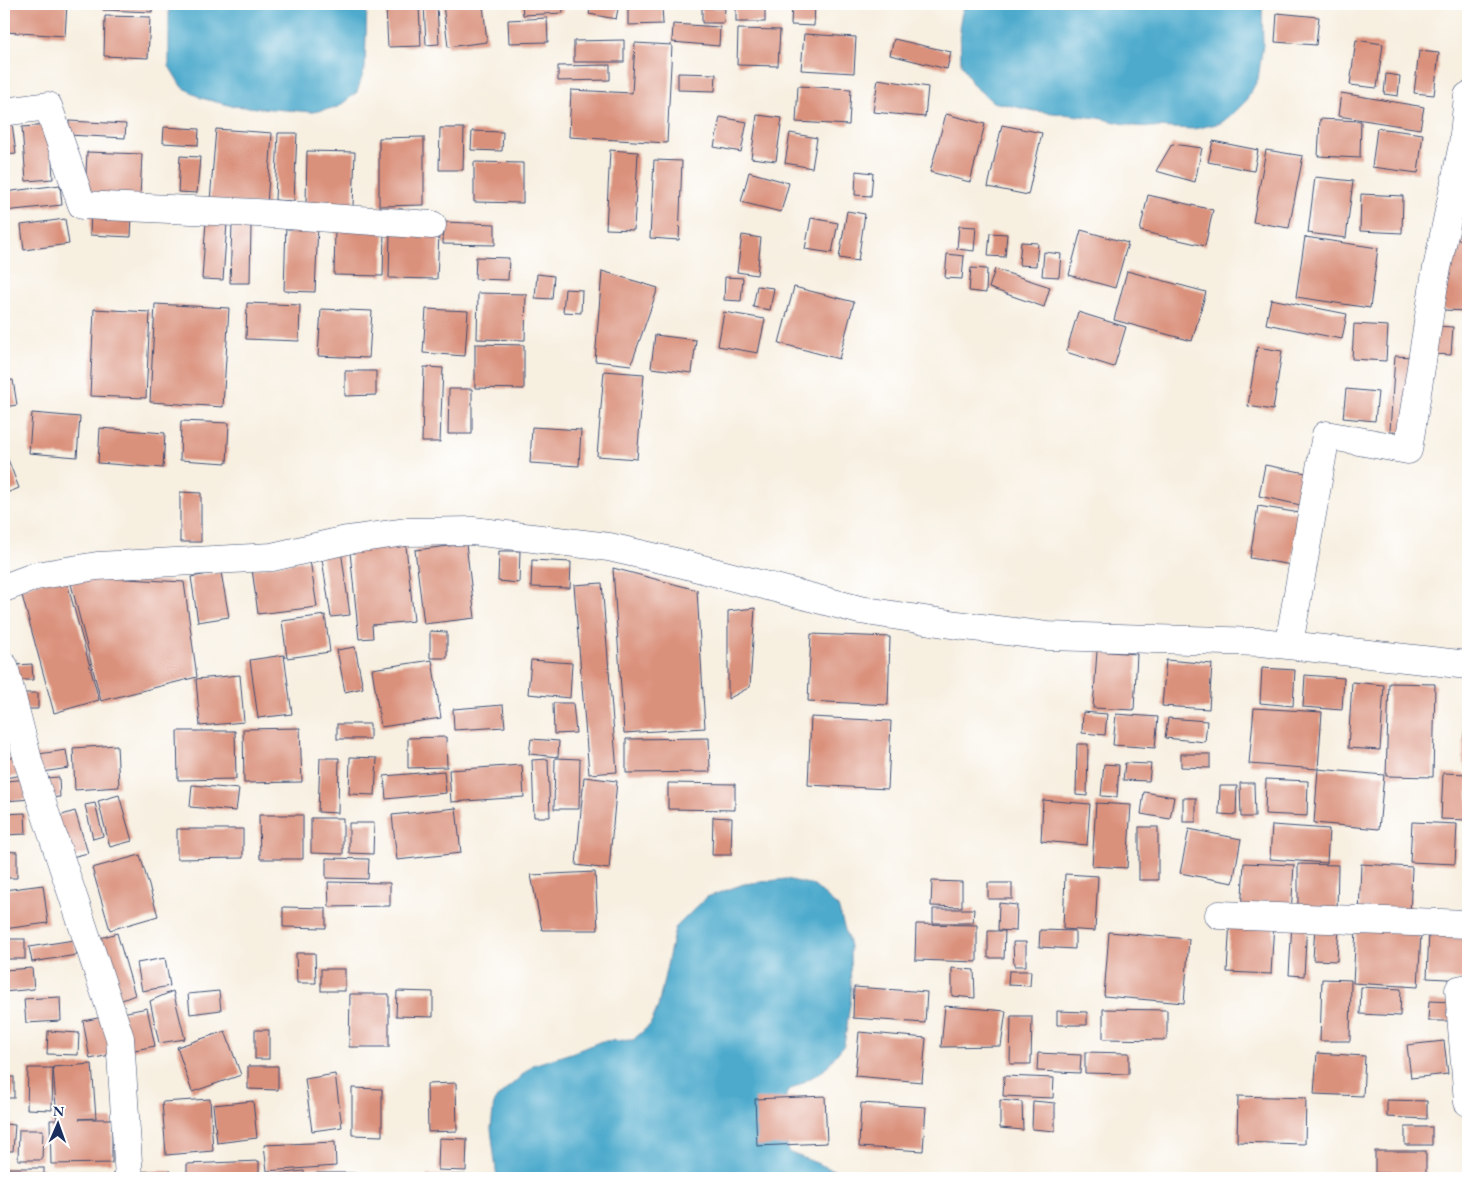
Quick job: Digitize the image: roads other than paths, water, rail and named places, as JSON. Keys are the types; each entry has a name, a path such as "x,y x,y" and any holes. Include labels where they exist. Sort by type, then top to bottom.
{"street":[{"path":"1289,644 1326,435 1408,450 1435,278 1463,144 1468,96"},
{"path":"4,112 48,106 82,205 257,213 432,225"},
{"path":"4,588 36,576 96,566 272,557 347,540 406,532 473,531 609,547 679,563 860,610 957,625 1047,636 1289,644 1468,666"},
{"path":"4,666 29,764 120,1038 129,1178"},
{"path":"1219,914 1468,924"},
{"path":"1468,988 1458,990 1468,1102"}],"water":[{"path":"169,4 367,4 365,68 357,92 338,107 313,112 232,106 201,98 181,86 169,66"},
{"path":"964,4 1262,4 1263,44 1258,79 1246,101 1221,123 1194,129 1134,126 1098,118 1035,111 993,102 973,85 961,63 960,22"},
{"path":"786,879 813,885 838,907 850,946 851,998 844,1045 824,1070 787,1092 779,1120 789,1152 846,1175 963,1178 497,1178 491,1129 494,1101 533,1065 602,1041 633,1040 650,1025 658,1007 675,928 707,897 744,884"}]}
